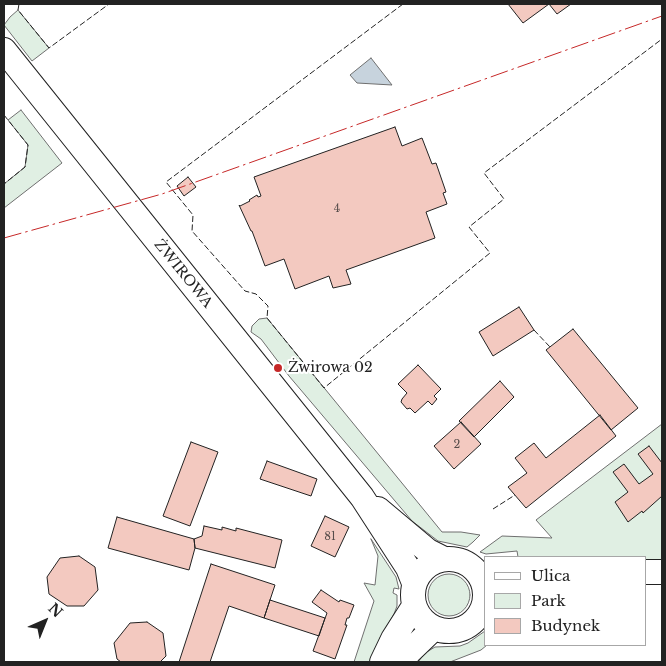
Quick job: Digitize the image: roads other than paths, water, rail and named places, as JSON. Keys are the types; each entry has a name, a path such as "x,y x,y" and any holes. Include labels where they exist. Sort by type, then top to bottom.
{"street":[{"name":"ŻWIROWA","path":"4,50 362,497 408,568 414,594"},
{"name":"ŻWIROWA","path":"362,497 428,551 444,559"},
{"path":"382,662 414,594 420,572 425,567 444,559 458,560 480,569 483,584"},
{"path":"646,572 662,572"},
{"path":"414,594 419,616 427,625 450,632 462,629 472,623 483,606"},
{"path":"402,662 409,652 434,628"}],"place":[{"name":"Żwirowa 02","path":"278,368"}]}
